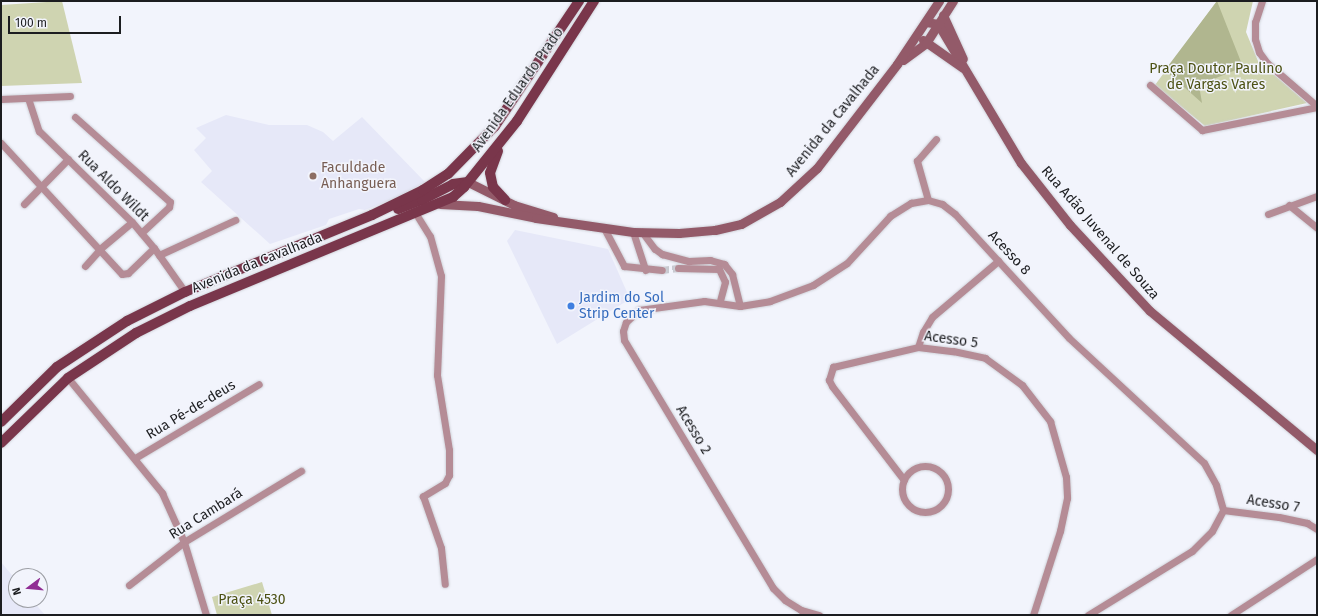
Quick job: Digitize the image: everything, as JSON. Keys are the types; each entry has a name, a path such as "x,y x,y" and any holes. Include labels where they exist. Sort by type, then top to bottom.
{"main road":[{"name":"Avenida Eduardo Prado","path":"372,215 437,182 464,160 495,126 579,1"},
{"name":"Avenida Eduardo Prado","path":"440,204 453,197 468,182 501,142 594,1"},
{"name":"Avenida da Cavalhada","path":"1,443 68,378 136,333 190,306 440,204 478,206 536,218 560,220 604,228 638,232 715,230 741,224 780,202 817,168 897,64 940,1"},
{"path":"946,1 944,14 960,48 966,70"},
{"name":"Avenida da Cavalhada","path":"897,64 926,43 953,1"},
{"path":"926,22 938,24"},
{"name":"Rua Adão Juvenal de Souza","path":"938,24 1021,163 1070,225 1150,311 1317,450"},
{"name":"Rua Adão Juvenal de Souza","path":"918,34 926,43 966,70"},
{"path":"501,142 490,172 493,187 505,200"},
{"path":"372,215 422,200 453,184 468,182"},
{"name":"Avenida da Cavalhada","path":"468,182 505,200 560,220"},
{"name":"Avenida da Cavalhada","path":"1,422 57,367 127,321 185,292 372,215"},
{"path":"316,254 313,249 314,244 354,223"},
{"path":"243,284 278,264 284,251"}],"street":[{"path":"1262,1 1255,22 1255,39 1259,52 1267,63 1317,107"},
{"path":"1150,85 1202,130 1317,107"},
{"path":"1,99 70,96"},
{"name":"Rua Aldo Wildt","path":"28,98 39,130 132,222 159,254 185,292"},
{"path":"75,117 170,202 169,207 141,233"},
{"path":"678,268 719,269 725,282 720,301 740,306 770,302 813,285 847,263 890,216 911,203 928,200 918,161 936,139"},
{"path":"1,143 124,274 154,248"},
{"path":"24,204 43,187 68,159"},
{"path":"1268,214 1289,205 1317,196"},
{"name":"Acesso 8","path":"928,200 942,204 955,214 1069,338 1204,463 1216,485 1223,510"},
{"path":"1289,205 1317,228"},
{"path":"416,214 430,236 441,276 438,375 449,450 449,475 445,483 423,496 441,548 445,584"},
{"path":"159,254 235,220"},
{"path":"85,266 101,248 132,222"},
{"path":"604,228 620,263 630,268 662,270"},
{"path":"638,232 645,270"},
{"path":"638,232 662,254 689,261 710,260 724,264 732,274 740,306"},
{"path":"918,347 922,332 932,317 998,261"},
{"name":"Acesso 2","path":"720,301 704,301 639,310 626,322 623,331 624,340 773,588 785,600 801,610 819,615"},
{"name":"Acesso 5","path":"904,480 829,380 830,372 838,364 918,347 953,351 985,358 1022,385 1050,421 1066,477 1067,498 1060,531 1033,615"},
{"path":"68,378 135,458 162,493 184,542 206,615"},
{"name":"Rua Pé-de-deus","path":"135,458 259,384"},
{"path":"922,466 938,469 948,482 947,498 937,509 930,512 916,510 910,506 903,494 904,480 912,470 922,466"},
{"name":"Rua Cambará","path":"129,585 184,542 301,471"},
{"path":"1088,615 1192,551 1212,531 1223,510"},
{"name":"Acesso 7","path":"1223,510 1279,517 1307,523 1317,529"},
{"path":"1231,615 1317,560"}],"shaded area":[{"name":"Faculdade Anhanguera","path":"226,115 269,125 307,125 323,132 333,141 362,117 425,182 400,196 365,210 359,209 329,219 326,225 270,244 201,182 212,171 194,150 206,138 196,128"},
{"path":"515,230 608,249 630,299 557,344 507,241"},
{"path":"1,562 8,570 8,608 39,608 45,615 1,615"}],"green space":[{"path":"62,1 82,83 1,86 1,5"},
{"name":"Praça Doutor Paulino de Vargas Vares","path":"1217,1 1253,1 1246,32 1258,61 1307,103 1205,126 1155,85"},
{"path":"1217,1 1243,67 1199,85 1202,103 1165,70"},
{"name":"Praça 4530","path":"262,582 272,615 217,615 212,597"}],"tunnel":[{"path":"662,270 678,268"}],"place":[{"name":"Faculdade Anhanguera","path":"313,176"},
{"name":"Jardim do Sol Strip Center","path":"571,306"}]}
